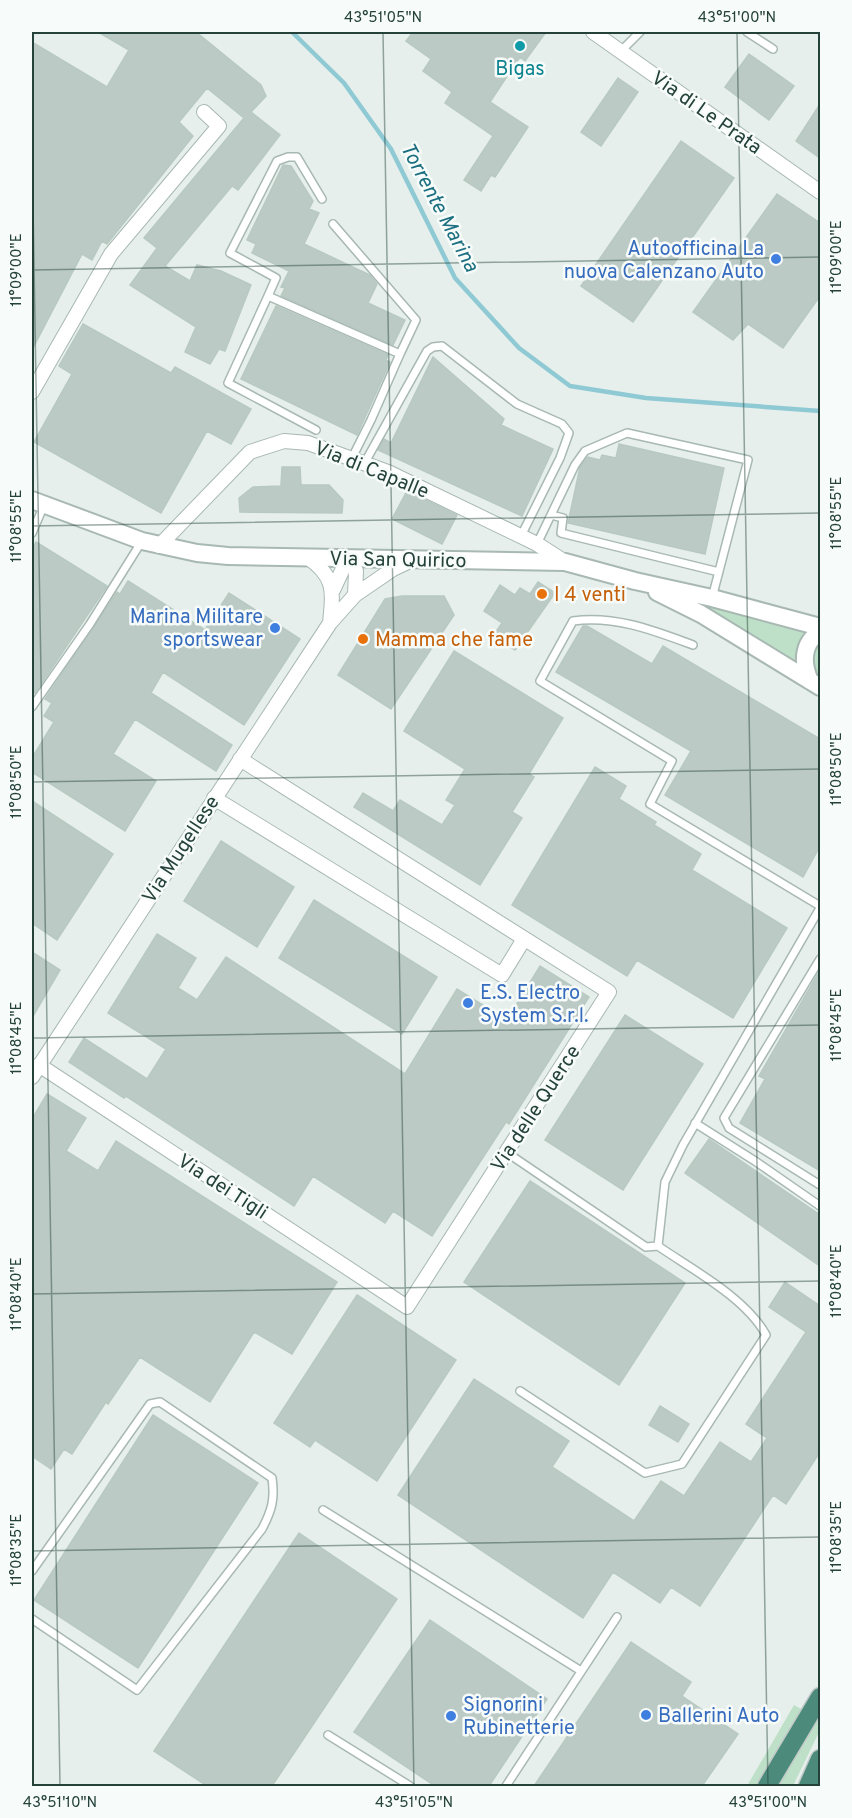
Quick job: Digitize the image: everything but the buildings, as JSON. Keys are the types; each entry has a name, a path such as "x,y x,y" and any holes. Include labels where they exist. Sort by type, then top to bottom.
{"highway":[{"path":"767,1786 820,1697"},
{"path":"808,1786 820,1759"}],"street":[{"name":"Via di Le Prata","path":"593,32 820,192"},
{"path":"32,392 111,254 219,126 204,112"},
{"name":"Via di Capalle","path":"159,546 250,452 284,441 308,443 397,476 537,544 565,562"},
{"path":"38,502 159,546"},
{"name":"Via San Quirico","path":"159,546 228,556 565,562 634,581 712,598 820,630"},
{"path":"307,557 321,568 333,590"},
{"path":"348,558 356,571 355,595"},
{"name":"Via Mugellese","path":"330,623 333,590 348,558"},
{"name":"Via Mugellese","path":"35,1071 330,623 355,595 393,569 414,559"},
{"name":"Via San Quirico","path":"634,581 701,614 815,684"},
{"path":"815,684 804,668 804,657 813,636 820,630"},
{"name":"Via delle Querce","path":"240,759 609,993 407,1307"},
{"path":"214,798 502,975 524,939"},
{"name":"Via dei Tigli","path":"35,1071 407,1307"}],"lane":[{"path":"621,51 640,32"},
{"path":"747,32 773,49"},
{"path":"316,430 228,383 276,278 230,253 277,161 297,157 322,200"},
{"path":"333,224 416,320 371,420 357,462"},
{"path":"268,296 400,354"},
{"path":"357,462 427,351 433,347 442,346 517,404 562,424 569,433 560,458 521,536"},
{"path":"537,544 576,465 585,452 627,433 748,460 712,598"},
{"path":"32,533 38,502"},
{"path":"551,515 563,518 561,533 720,572"},
{"path":"32,707 90,624 142,541"},
{"path":"658,1246 665,1182 695,1123 820,907 650,804 672,761 540,681 573,621 592,618 621,622 693,645"},
{"path":"820,959 724,1118 729,1128 820,1185"},
{"path":"695,1123 820,1206"},
{"path":"506,1152 646,1247 658,1246 740,1303 758,1320 766,1335 682,1464 645,1473 520,1391"},
{"path":"32,1572 150,1404 160,1402 272,1478 274,1495 270,1513 262,1529 137,1690 32,1619"},
{"path":"323,1510 581,1671"},
{"path":"506,1786 617,1617"},
{"path":"328,1735 410,1786"}],"green space":[{"path":"707,605 813,630 797,666 707,608"},
{"path":"820,641 820,680 813,670 811,660"},
{"path":"794,1705 803,1710 759,1786 747,1786"},
{"path":"820,1707 820,1730 793,1786 774,1786"}],"waterway":[{"name":"Torrente Marina","path":"292,32 344,83 391,149 455,278 519,348 570,386 646,398 820,411"}],"place":[{"name":"Bigas","path":"520,46"},
{"name":"Autoofficina La nuova Calenzano Auto","path":"776,259"},
{"name":"I 4 venti","path":"542,594"},
{"name":"Marina Militare sportswear","path":"275,628"},
{"name":"Mamma che fame","path":"363,639"},
{"name":"E.S. Electro System S.r.l.","path":"468,1003"},
{"name":"Ballerini Auto","path":"646,1715"},
{"name":"Signorini Rubinetterie","path":"451,1716"}]}
